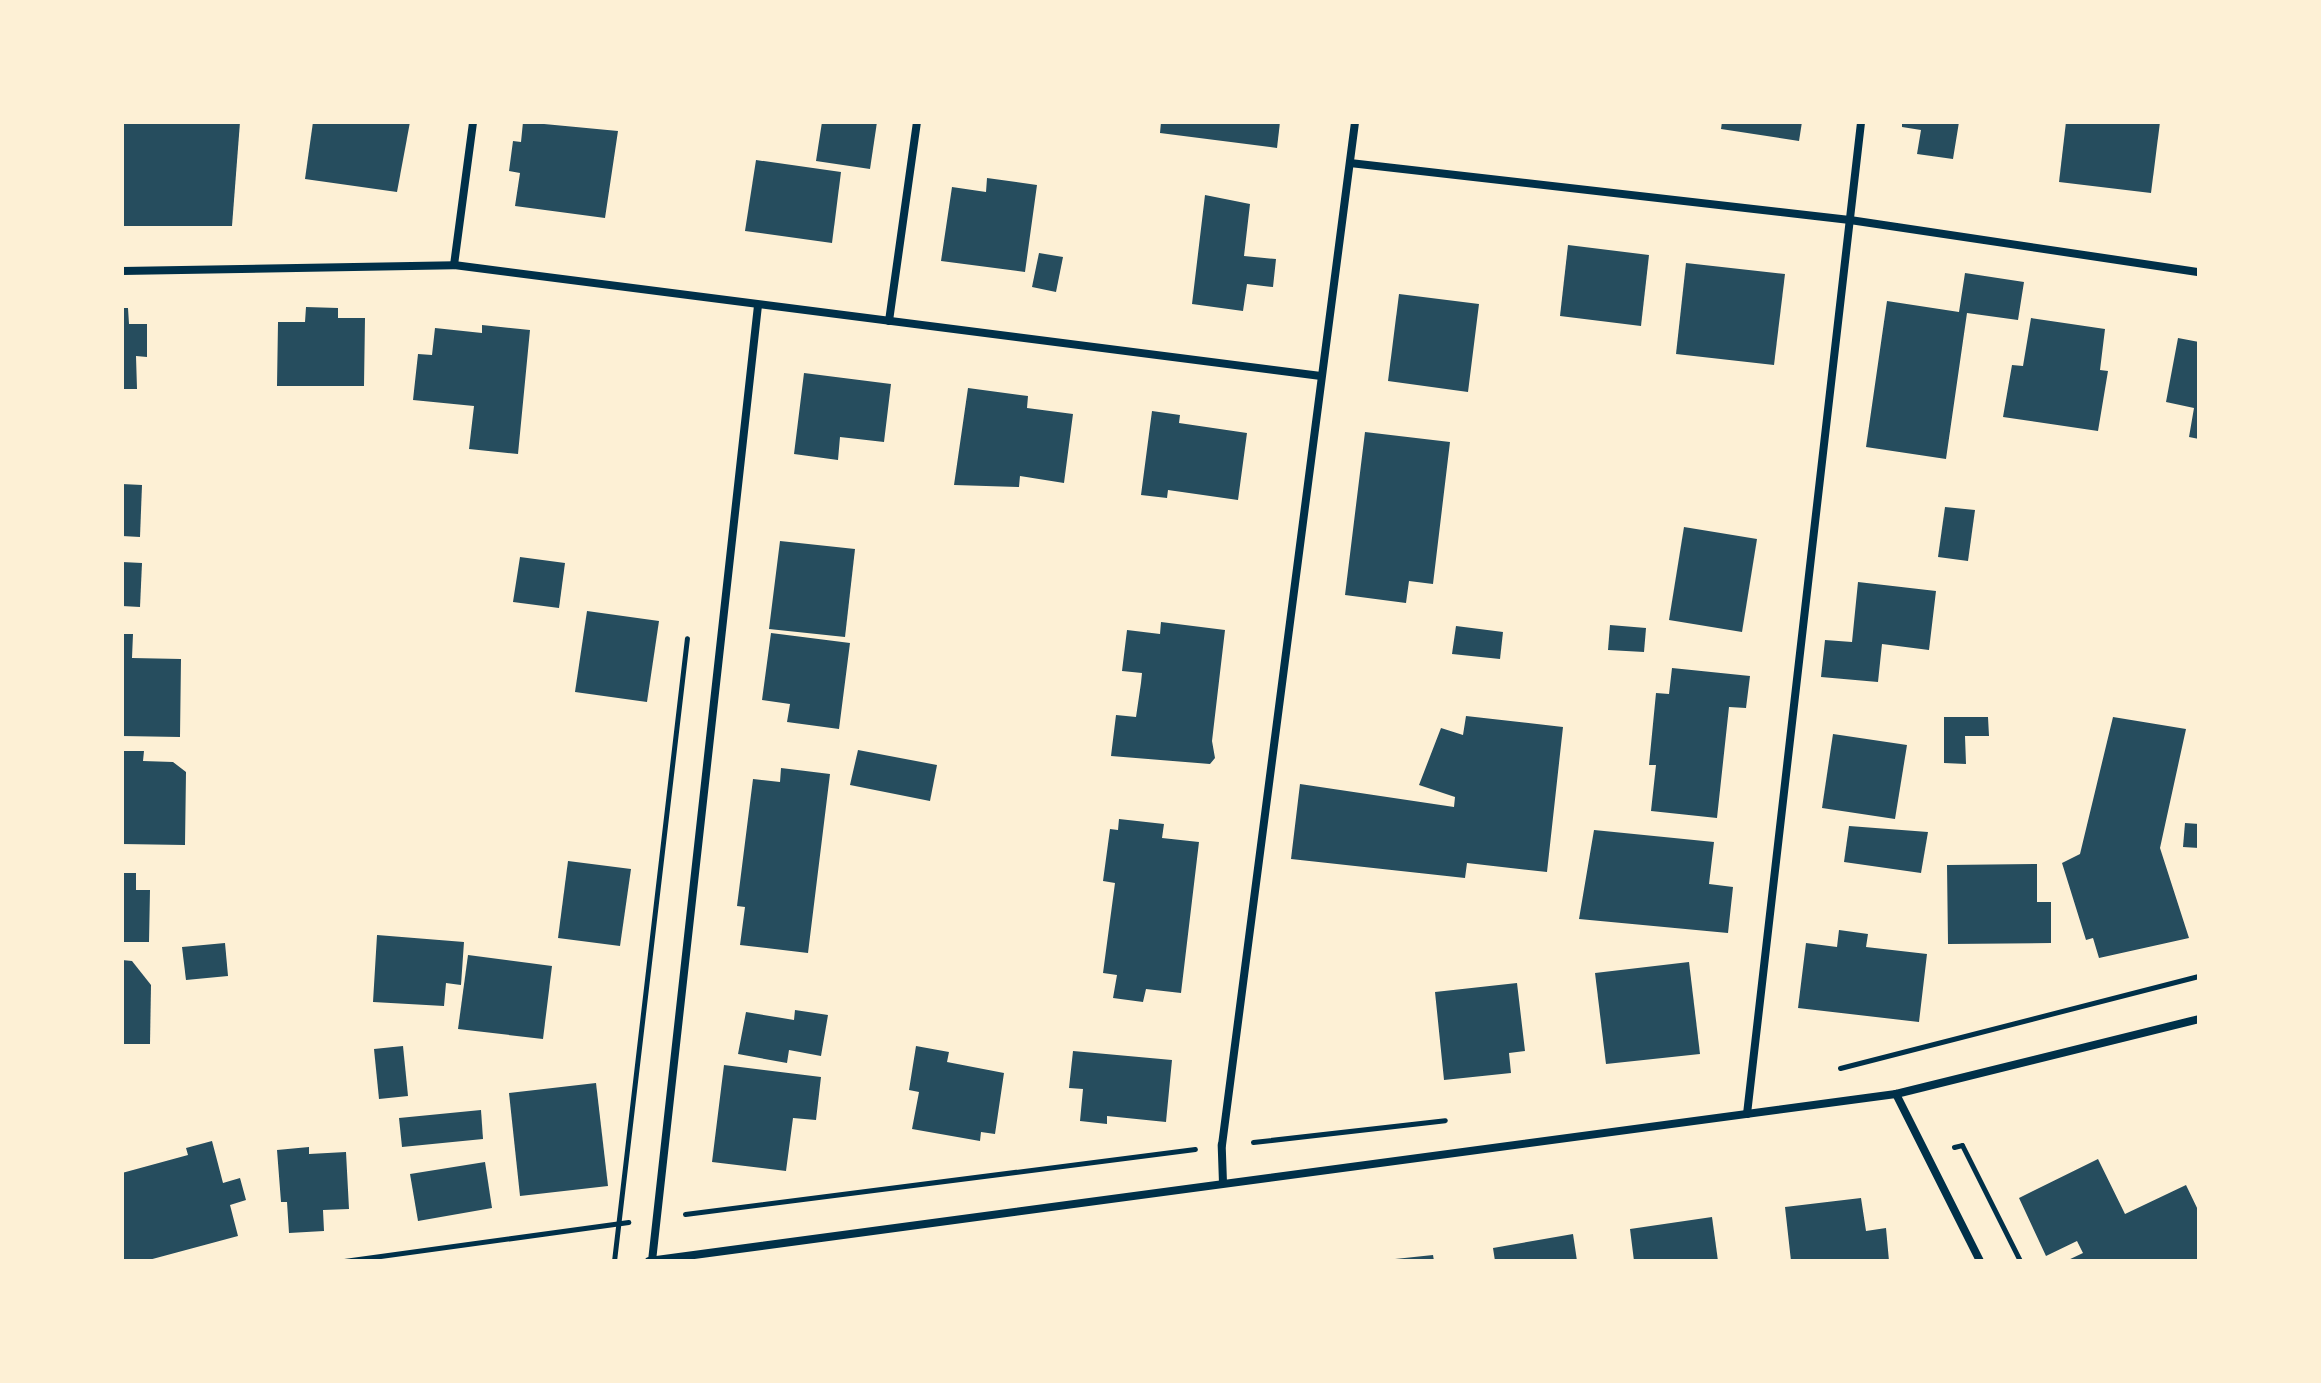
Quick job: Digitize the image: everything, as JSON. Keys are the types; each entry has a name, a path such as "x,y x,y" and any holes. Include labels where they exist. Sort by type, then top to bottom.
{"street":[{"path":"454,265 473,122"},
{"path":"889,321 917,122"},
{"path":"1223,1183 1222,1145 1355,122"},
{"path":"1747,1114 1861,122"},
{"path":"1350,163 1850,220 2199,272"},
{"path":"122,271 454,265 1321,376"},
{"path":"758,306 650,1261 1896,1094 2199,1019"},
{"path":"1896,1094 1980,1261"}],"path":[{"path":"614,1261 689,627"},
{"path":"1829,1071 2199,976"},
{"path":"344,1261 1222,1145 1460,1119"}],"building":[{"path":"122,122 240,122 232,226 122,226"},
{"path":"313,122 410,122 397,192 305,179"},
{"path":"523,122 618,131 605,218 515,206 520,173 509,171 513,141 521,142"},
{"path":"822,122 877,122 870,169 816,161"},
{"path":"1161,122 1280,122 1277,148 1160,133"},
{"path":"1722,122 1802,122 1799,141 1721,129"},
{"path":"1902,122 1959,122 1953,159 1917,154 1921,130 1902,127"},
{"path":"2066,122 2160,122 2151,193 2059,182"},
{"path":"756,160 841,172 832,243 745,231"},
{"path":"987,178 1037,185 1025,272 941,261 952,187 986,192"},
{"path":"1205,195 1250,204 1244,256 1276,259 1273,287 1247,284 1243,311 1192,304"},
{"path":"1568,245 1649,255 1641,326 1560,316"},
{"path":"1039,253 1063,257 1056,292 1032,287"},
{"path":"1686,263 1785,274 1774,365 1676,354"},
{"path":"1965,273 2024,282 2018,320 1967,313 1946,459 1866,447 1887,301 1959,312"},
{"path":"1399,294 1479,304 1468,392 1388,381"},
{"path":"306,307 338,308 338,318 365,318 364,386 277,386 278,322 305,322"},
{"path":"122,308 128,308 129,324 147,324 147,357 136,356 137,389 122,389"},
{"path":"2031,318 2105,329 2100,370 2108,371 2098,431 2003,417 2012,365 2023,366"},
{"path":"482,325 530,330 518,454 469,449 474,406 413,400 418,354 432,355 435,328 482,333"},
{"path":"2178,338 2199,342 2199,439 2189,437 2194,408 2166,402"},
{"path":"804,373 891,384 884,442 840,437 838,460 794,454"},
{"path":"968,388 1028,396 1027,408 1073,414 1064,483 1020,476 1019,487 954,485"},
{"path":"1152,411 1180,415 1179,423 1247,433 1238,500 1168,490 1167,498 1141,495"},
{"path":"1365,432 1450,442 1433,584 1409,581 1406,603 1345,595"},
{"path":"122,484 142,485 140,537 122,536"},
{"path":"1945,507 1975,510 1968,561 1938,557"},
{"path":"1684,527 1757,539 1742,632 1669,620"},
{"path":"780,541 855,549 845,637 769,629"},
{"path":"520,557 565,563 559,608 513,602"},
{"path":"122,562 142,563 140,607 122,606"},
{"path":"1858,582 1936,591 1929,650 1882,644 1878,682 1821,677 1825,640 1852,642"},
{"path":"587,611 659,621 647,702 575,692"},
{"path":"1161,622 1225,630 1212,741 1215,758 1210,764 1111,756 1116,715 1136,717 1141,683 1142,673 1122,671 1127,630 1160,634"},
{"path":"1610,625 1646,628 1644,652 1608,650"},
{"path":"1456,626 1503,632 1500,659 1452,654"},
{"path":"771,633 850,643 839,729 787,722 790,704 762,700"},
{"path":"122,634 133,634 132,658 181,659 180,737 122,736"},
{"path":"1672,668 1750,676 1746,708 1729,707 1717,818 1651,811 1656,765 1649,765 1656,693 1669,694"},
{"path":"1466,716 1563,727 1547,872 1467,863 1465,878 1291,859 1300,784 1454,807 1455,797 1419,785 1441,728 1463,735"},
{"path":"1944,717 1988,717 1989,736 1965,736 1966,764 1944,763"},
{"path":"2113,717 2186,729 2160,848 2189,938 2099,958 2093,938 2086,940 2062,863 2080,854"},
{"path":"1833,734 1907,745 1895,819 1822,808"},
{"path":"858,750 937,765 930,801 850,785"},
{"path":"122,751 144,751 143,761 173,762 186,772 185,845 122,844"},
{"path":"781,768 830,774 808,953 740,945 745,907 737,906 753,779 780,782"},
{"path":"1119,819 1164,824 1162,838 1199,842 1181,993 1146,989 1143,1002 1113,998 1117,975 1103,973 1115,883 1103,881 1110,829 1118,830"},
{"path":"2185,823 2199,824 2199,848 2183,847"},
{"path":"1849,826 1928,832 1921,873 1844,862"},
{"path":"1594,830 1714,842 1709,884 1733,887 1728,933 1579,919"},
{"path":"568,861 631,869 620,946 558,938"},
{"path":"2037,864 2037,902 2051,902 2051,943 1948,944 1947,865"},
{"path":"122,873 136,873 136,890 150,890 149,942 122,942"},
{"path":"1839,930 1868,934 1866,947 1927,954 1919,1022 1798,1008 1806,943 1837,947"},
{"path":"377,935 464,942 461,985 446,983 444,1006 373,1002"},
{"path":"225,943 228,976 186,980 182,947"},
{"path":"468,955 552,966 543,1039 458,1029"},
{"path":"122,960 132,961 151,985 150,1044 122,1044"},
{"path":"1689,962 1700,1054 1606,1064 1595,973"},
{"path":"1517,983 1525,1051 1509,1053 1511,1073 1444,1080 1435,992"},
{"path":"795,1010 828,1015 821,1056 789,1050 787,1063 738,1054 746,1012 794,1020"},
{"path":"403,1046 408,1096 379,1099 374,1049"},
{"path":"916,1046 949,1052 947,1062 1004,1073 995,1134 981,1132 980,1141 912,1129 919,1092 909,1090"},
{"path":"1073,1051 1172,1060 1166,1122 1107,1116 1107,1124 1080,1121 1083,1089 1069,1088"},
{"path":"724,1065 821,1077 816,1120 793,1118 786,1171 712,1162"},
{"path":"596,1083 608,1186 520,1196 509,1093"},
{"path":"481,1110 483,1139 402,1147 399,1118"},
{"path":"212,1141 223,1183 240,1178 246,1200 230,1205 238,1236 145,1261 122,1261 122,1173 188,1155 186,1148"},
{"path":"309,1147 309,1154 346,1152 349,1209 323,1210 324,1231 289,1233 287,1202 281,1202 277,1150"},
{"path":"2098,1159 2125,1214 2186,1185 2199,1212 2199,1261 2066,1261 2083,1253 2077,1241 2046,1256 2019,1198"},
{"path":"485,1162 492,1208 418,1221 410,1174"},
{"path":"1861,1198 1866,1231 1886,1228 1889,1261 1791,1261 1785,1207"},
{"path":"1712,1217 1718,1261 1634,1261 1630,1229"},
{"path":"1573,1234 1577,1261 1495,1261 1493,1248"},
{"path":"1433,1255 1434,1261 1395,1259"}]}
